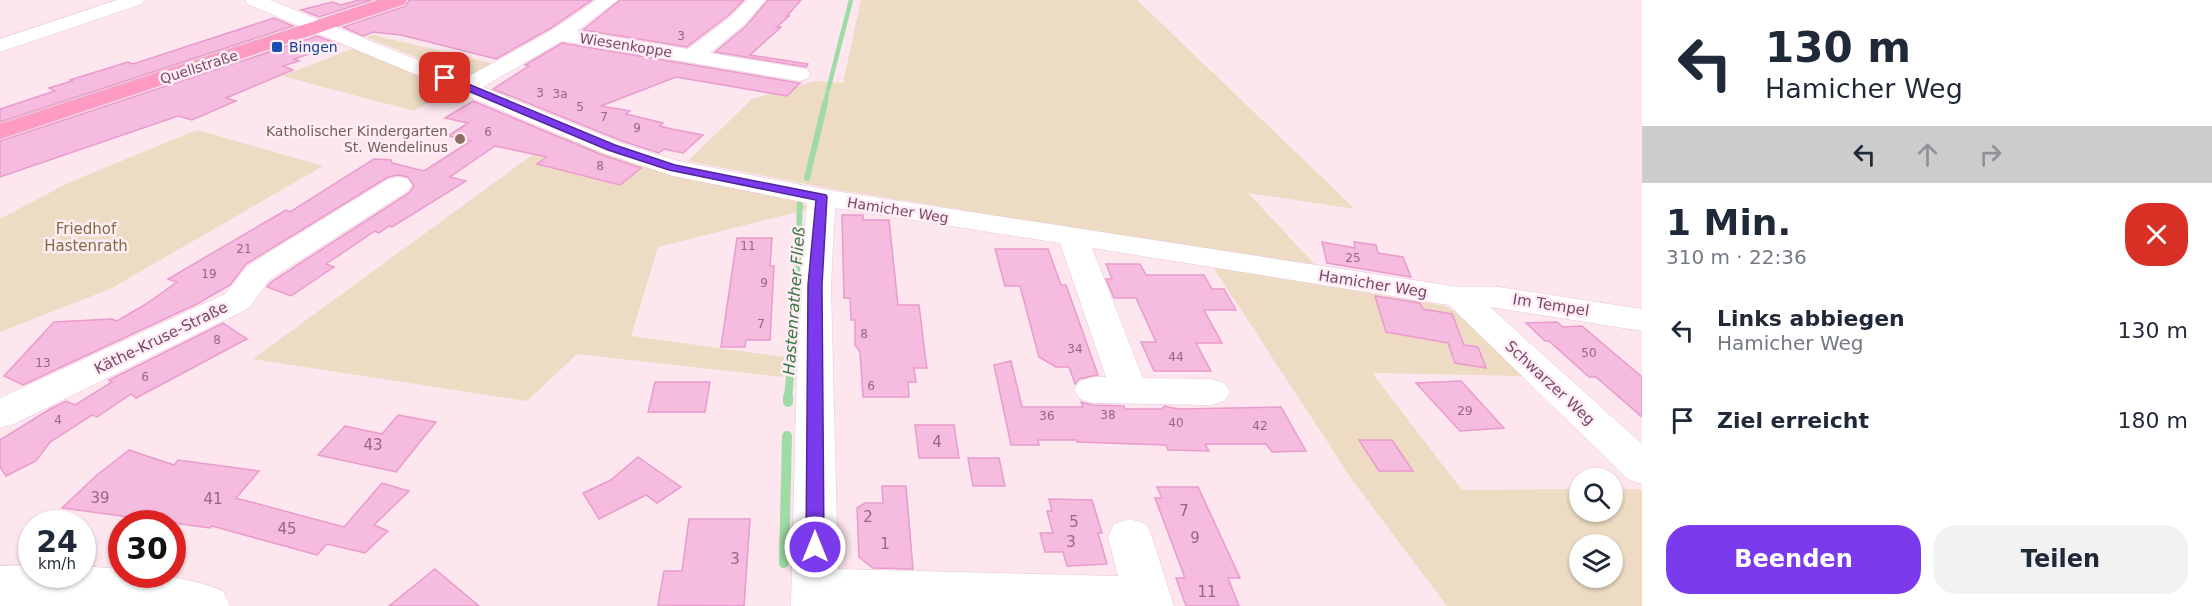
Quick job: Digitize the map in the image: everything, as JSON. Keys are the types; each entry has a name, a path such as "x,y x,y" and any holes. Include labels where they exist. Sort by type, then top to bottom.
{"main road":[{"name":"Quellstraße","path":"0,132 398,0"}],"street":[{"path":"0,46 135,0"},
{"name":"Hamicher Weg","path":"254,0 612,148 673,168 822,197 1459,297"},
{"path":"466,87 559,34 609,0"},
{"name":"Wiesenkoppe","path":"693,56 737,21 757,0"},
{"name":"Wiesenkoppe","path":"559,34 799,74"},
{"name":"Käthe-Kruse-Straße","path":"0,414 237,301 258,273 398,185"},
{"path":"822,197 815,285 815,598 1148,602 1130,537"},
{"path":"1073,238 1129,390"},
{"name":"Im Tempel","path":"1459,297 1499,297 1642,320"},
{"name":"Schwarzer Weg","path":"1459,297 1642,468"},
{"path":"1093,390 1211,392"},
{"path":"0,586 65,584 147,593 199,602 206,606"}],"green space":[{"path":"861,0 1137,0 1355,209 1248,193 1318,268 827,188 688,161 752,99 816,81 843,83"},
{"path":"373,35 496,64 474,77 464,77 366,37"},
{"path":"354,48 453,89 414,111 282,76"},
{"name":"Friedhof Hastenrath","path":"197,130 323,166 110,289 0,332 0,219 70,182"},
{"path":"568,137 795,199 807,206 805,210 658,247 631,336 784,357 783,377 577,354 527,401 253,359 554,139"},
{"path":"1213,267 1446,306 1467,319 1525,376 1372,373 1462,490 1569,489 1569,522 1623,522 1623,489 1642,491 1642,606 1447,606 1353,481"}],"building":[{"path":"359,0 372,0 319,17 301,10 332,2 341,5"},
{"path":"409,0 592,0 551,28 496,59 401,35 373,32 363,36 343,27 406,6"},
{"path":"620,0 744,0 729,15 687,47 583,30"},
{"path":"768,0 801,0 777,27 781,27 750,55 808,64 806,67 715,52 746,26"},
{"path":"274,18 293,26 0,122 0,109 55,91 49,88 72,81 70,80 128,62 133,64"},
{"path":"317,36 338,44 294,59 299,61 283,66 293,70 226,98 236,101 192,120 178,116 0,177 0,141"},
{"path":"562,43 800,83 787,96 676,77 601,106 630,111 626,114 663,123 660,126 703,135 683,153 664,149 659,153 622,141 493,89 529,66 525,65"},
{"path":"473,101 602,155 641,168 620,185 537,164 547,157 495,146 450,177 466,181 392,227 389,226 379,233 375,231 326,264 334,267 291,296 267,287 271,282 409,193 414,186 408,177 398,175 388,177 246,264 230,285 197,304 23,385 4,376 54,322 112,319 117,321 177,282 168,279 286,210 290,212 374,159 391,160 392,163 424,171 471,141 448,136 468,123 445,118"},
{"path":"842,215 863,215 863,220 889,220 898,305 919,305 927,368 914,368 916,382 908,382 909,397 863,397 860,352 855,345 855,320 851,320 850,298 844,298"},
{"path":"737,238 772,238 770,266 774,266 770,340 746,340 745,347 721,347"},
{"path":"1322,242 1355,248 1354,242 1376,245 1378,253 1403,257 1411,277 1327,263"},
{"path":"995,249 1048,249 1061,285 1066,285 1098,375 1079,379 1075,384 1069,367 1056,367 1039,357 1020,286 1005,286"},
{"path":"1106,264 1140,264 1146,275 1204,275 1212,289 1224,289 1236,310 1204,310 1222,343 1196,343 1211,371 1154,371 1141,342 1156,342 1136,298 1114,298 1106,279 1112,279"},
{"path":"1375,296 1420,303 1423,309 1452,314 1464,345 1478,347 1486,368 1455,363 1448,343 1386,332"},
{"path":"1557,322 1563,327 1582,326 1642,377 1642,417 1596,377 1589,377 1526,323"},
{"path":"223,323 247,339 136,398 131,394 97,417 92,415 50,442 36,461 6,476 0,467 0,440 50,409 66,401 75,405 112,382 109,380"},
{"path":"1011,361 1022,407 1083,407 1081,402 1093,405 1124,406 1125,409 1162,409 1164,406 1178,409 1281,407 1306,451 1272,452 1266,444 1205,444 1209,451 1168,450 1166,445 1077,442 1077,440 1038,440 1039,445 1011,445 994,365"},
{"path":"1461,381 1504,428 1460,431 1416,383"},
{"path":"655,382 710,382 705,412 648,412"},
{"path":"398,415 436,422 396,472 318,455 345,426 382,434"},
{"path":"915,425 954,425 959,458 919,458"},
{"path":"1359,440 1392,440 1413,471 1379,471"},
{"path":"129,450 174,465 178,460 259,471 236,498 344,527 382,483 409,491 374,525 388,531 365,553 327,544 317,555 212,526 210,528 186,525 186,510 108,510 108,514 96,513 96,510 62,508 97,475"},
{"path":"638,457 681,487 657,503 646,495 599,519 583,493 611,480"},
{"path":"968,458 999,458 1005,486 973,486"},
{"path":"882,486 906,486 913,569 873,568 859,557 857,508 865,503 883,503"},
{"path":"1157,487 1198,487 1240,578 1228,578 1239,606 1186,606 1176,578 1185,578 1155,498 1162,498"},
{"path":"1049,499 1092,500 1102,533 1098,533 1107,564 1067,566 1063,552 1045,552 1040,533 1053,533 1047,511 1052,511"},
{"path":"689,519 750,519 744,606 658,605 664,571 682,571"},
{"path":"435,569 479,606 389,606"}],"waterway":[{"name":"Hastenrather Fließ","path":"828,90 851,0"},
{"name":"Hastenrather Fließ","path":"825,104 827,94"},
{"name":"Hastenrather Fließ","path":"807,178 825,103"},
{"name":"Hastenrather Fließ","path":"799,234 800,199"},
{"name":"Hastenrather Fließ","path":"788,399 798,280 799,233"},
{"name":"Hastenrather Fließ","path":"784,563 787,436"}],"place":[{"name":"Bingen","path":"277,47"},
{"name":"Katholischer Kindergarten St. Wendelinus","path":"460,139"}],"route":[{"path":"445,78 612,148 673,168 822,197 819,210 815,285 815,547"}]}
